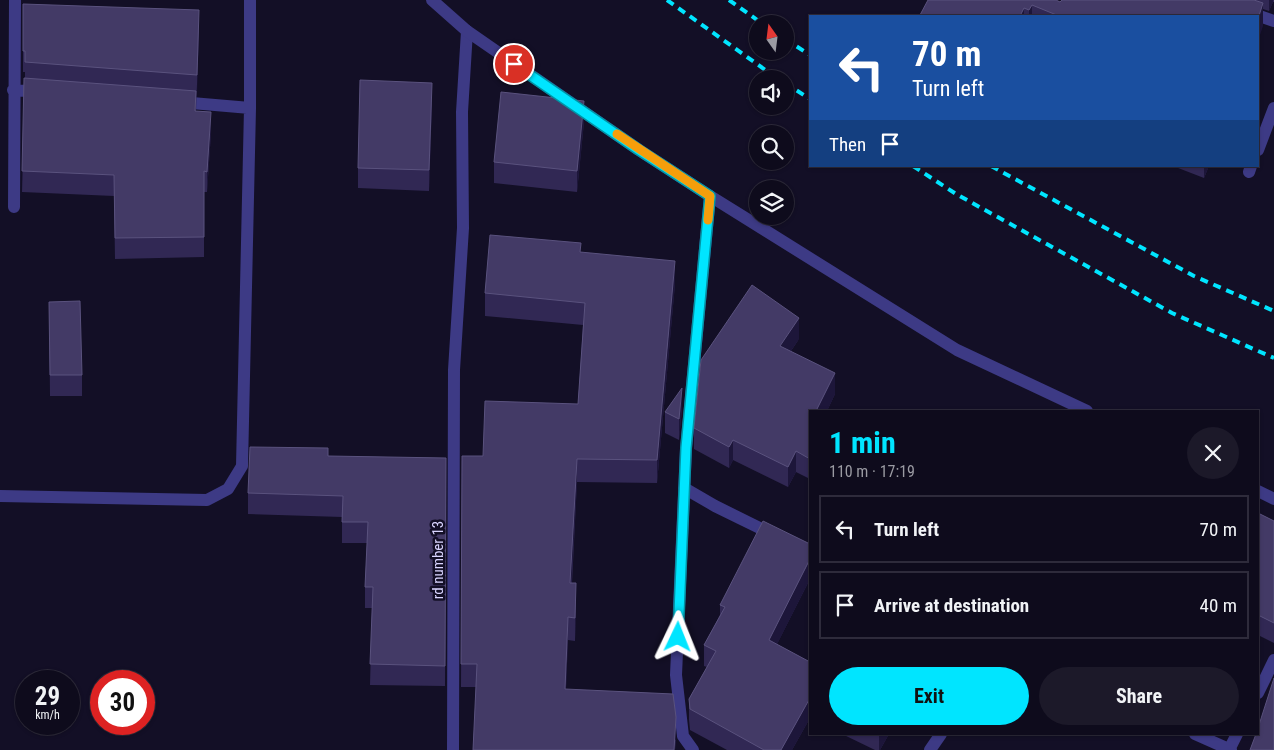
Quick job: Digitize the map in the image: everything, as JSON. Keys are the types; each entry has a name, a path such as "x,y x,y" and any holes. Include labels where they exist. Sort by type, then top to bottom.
{"street":[{"path":"14,207 15,0"},
{"path":"0,496 207,500 228,489 242,466 250,108 250,0"},
{"path":"432,0 467,31 639,150 710,196 957,350 1085,410"},
{"path":"1240,9 1257,15"},
{"path":"1259,16 1274,21"},
{"name":"rd number 13","path":"453,750 454,370 463,228 462,112 467,31"},
{"path":"14,90 53,93"},
{"path":"171,102 250,108"},
{"path":"1259,147 1274,108"},
{"path":"693,750 683,736 676,675 684,488 710,196"},
{"path":"684,488 715,506 784,540"},
{"path":"1259,492 1274,499"},
{"path":"1259,691 1274,660"},
{"path":"930,750 940,735"},
{"path":"1197,735 1230,750 1237,735"}],"building":[{"path":"928,0 1056,0 1060,2 1062,0 1254,0 1263,3 1259,16 1057,15 1032,5 1029,10 1024,8 1020,15 920,15"},
{"path":"23,4 199,10 197,75 25,62 25,51 23,51"},
{"path":"24,78 196,91 195,111 211,112 207,172 204,171 204,237 115,238 114,175 22,171"},
{"path":"360,80 432,83 429,170 358,168"},
{"path":"501,92 584,101 577,171 494,162"},
{"path":"490,235 581,243 580,252 675,261 657,460 577,459 570,583 576,583 575,618 568,617 565,689 673,694 676,717 674,750 473,750 477,664 461,664 462,456 483,456 485,401 578,404 585,303 485,293"},
{"path":"752,285 799,318 780,346 835,373 816,410 809,410 809,458 796,451 788,467 733,440 729,447 694,428 701,360"},
{"path":"80,301 82,375 50,375 49,302"},
{"path":"682,388 679,419 665,412"},
{"path":"250,447 328,448 328,456 446,458 445,666 370,664 373,587 365,587 368,522 342,522 343,496 248,493"},
{"path":"1259,514 1274,521 1274,623 1259,616"},
{"path":"763,521 809,544 809,561 769,640 809,661 809,700 781,750 764,750 690,709 689,699 716,651 704,645 725,607 720,605"},
{"path":"1274,678 1274,750 1250,750 1256,735 1259,735 1259,725"}],"railway":[{"path":"667,0 765,70"},
{"path":"729,0 750,15"},
{"path":"794,45 809,54"},
{"path":"794,89 809,98"},
{"path":"915,167 956,194 1172,313 1274,358"},
{"path":"993,167 1194,276 1274,311"}],"slow traffic":[{"path":"617,134 710,196 708,220"}],"route":[{"path":"514,64 639,150 710,196 700,318 686,448 678,637"}]}
